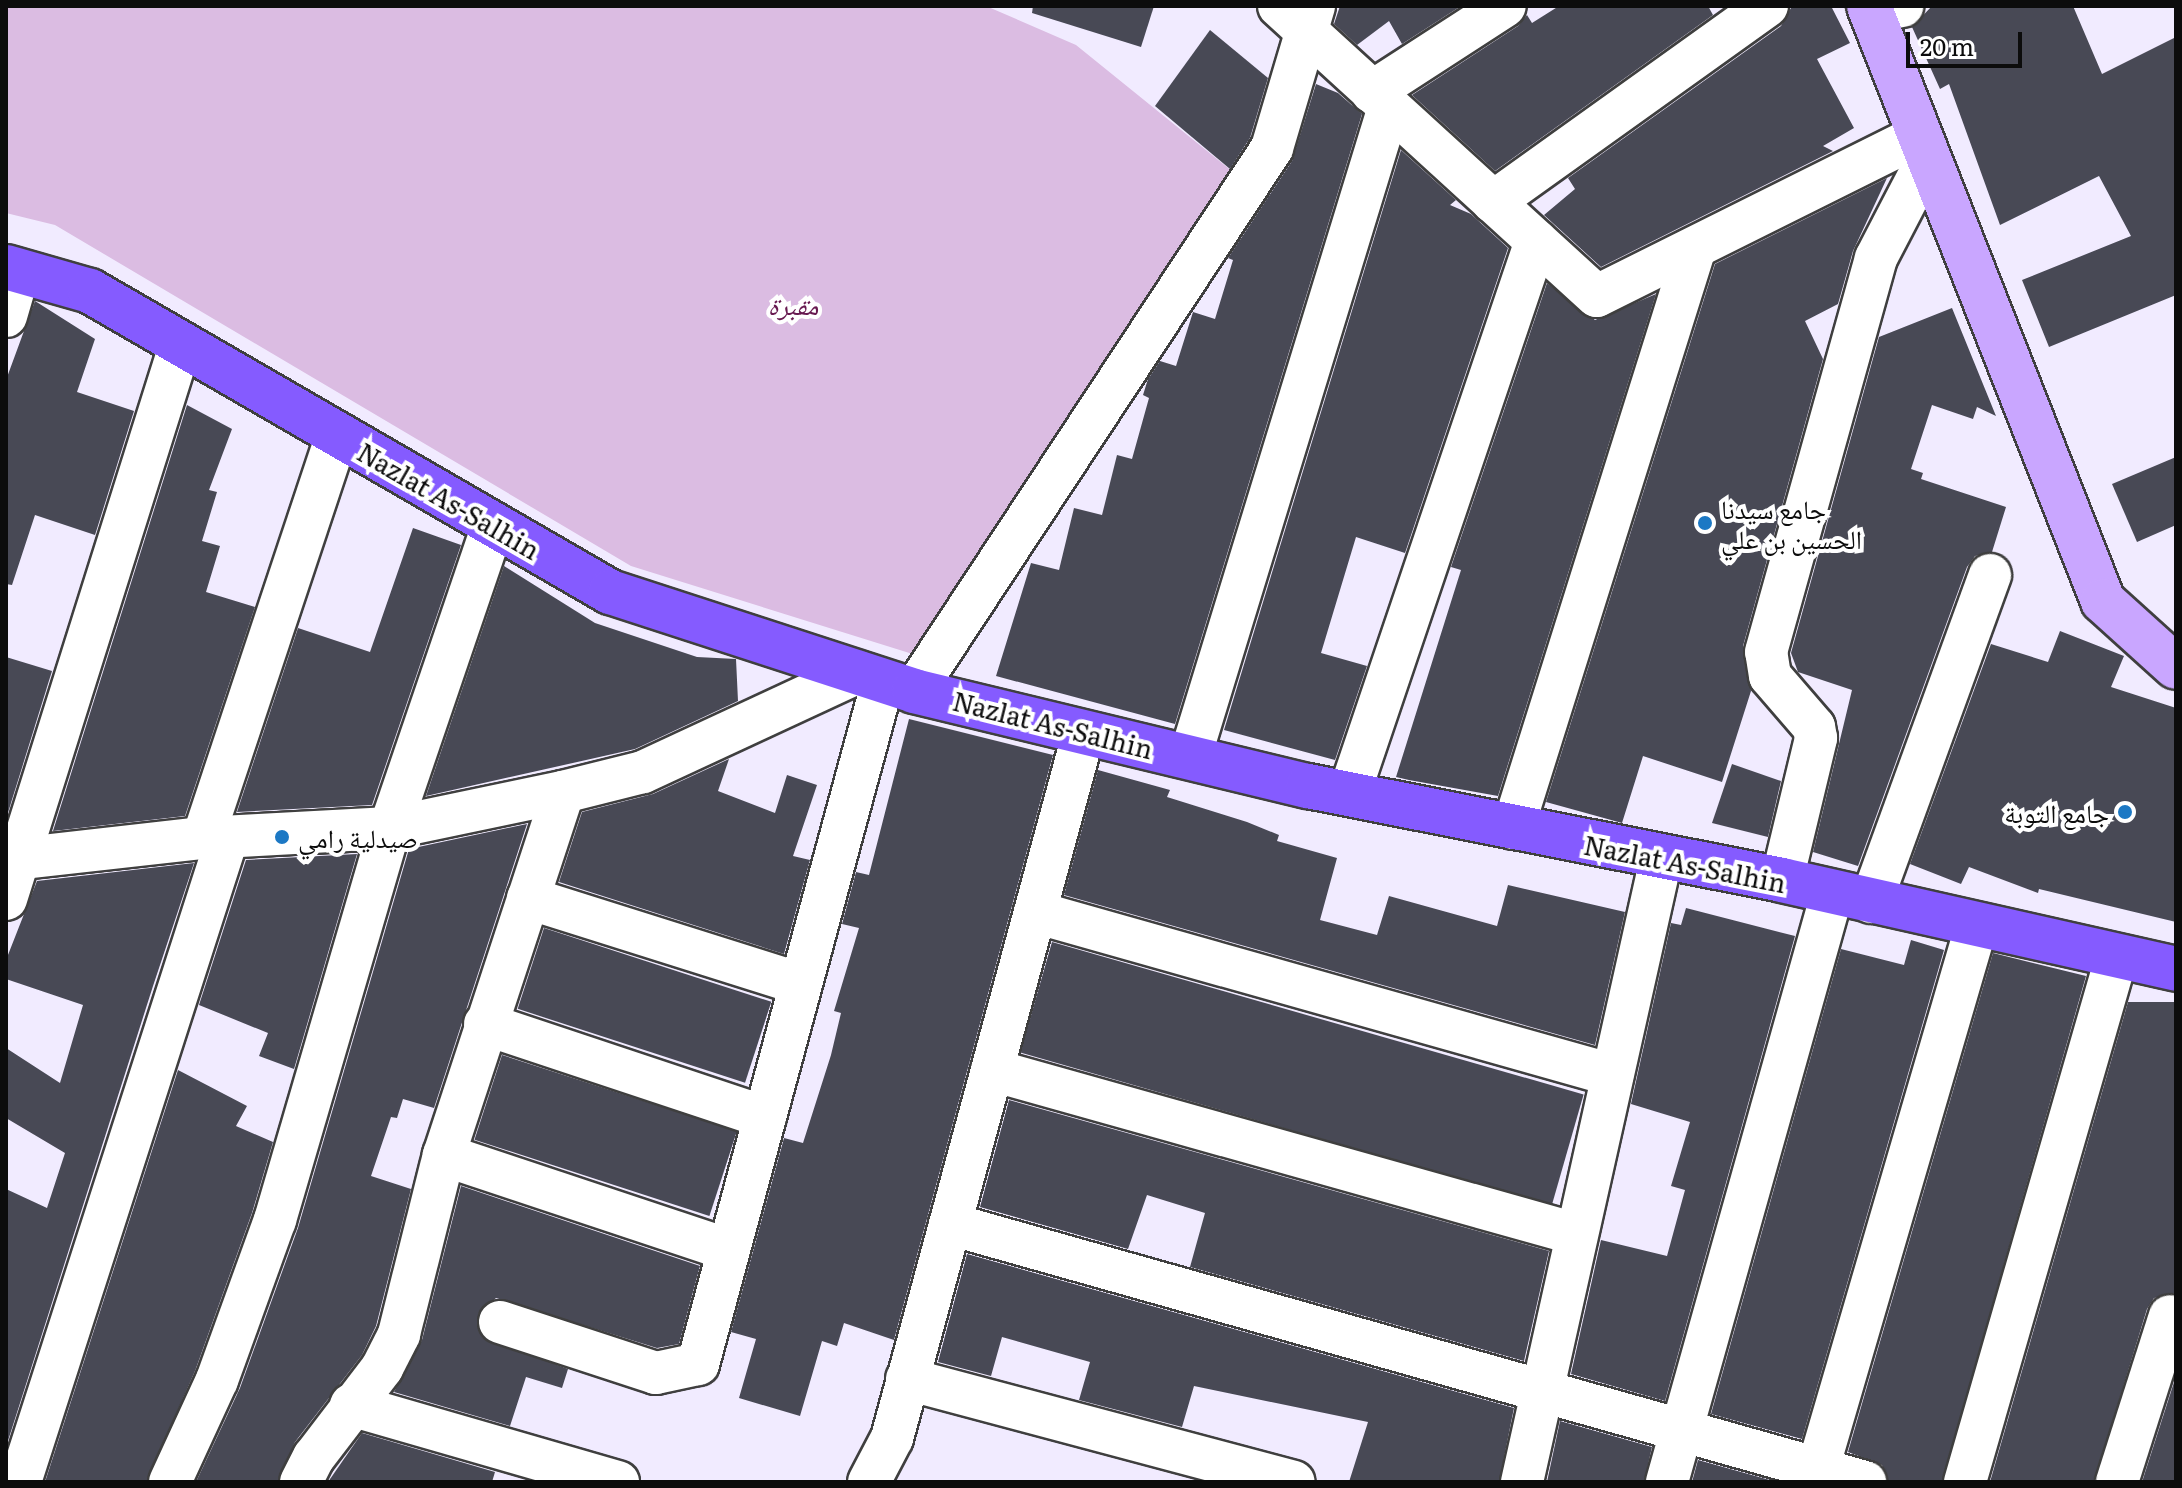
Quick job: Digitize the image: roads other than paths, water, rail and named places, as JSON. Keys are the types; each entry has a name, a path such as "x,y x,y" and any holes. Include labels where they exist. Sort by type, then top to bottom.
{"main road":[{"name":"Nazlat As-Salhin","path":"13,269 90,291 180,346 610,592 885,681 1084,732 1349,794 1661,859 1782,880 2176,969"}],"street":[{"path":"1190,757 1380,99 1505,6"},
{"path":"1493,202 1767,6"},
{"path":"1881,8 1924,146 2103,601 2176,667"},
{"path":"1300,15 1380,99 1597,296 1695,248 1924,146"},
{"path":"500,1322 656,1373 698,1364 885,681 1272,148 1300,15"},
{"path":"1782,880 1816,738 1814,727 1770,676 1766,652 1876,258 1924,146"},
{"path":"1349,794 1536,241"},
{"path":"1513,828 1695,248"},
{"path":"6,316 13,269"},
{"path":"6,899 12,859 180,346"},
{"path":"20,1482 337,436"},
{"path":"172,1481 217,1380 275,1220 390,828 493,525"},
{"path":"1667,1482 1852,898 1990,575"},
{"path":"12,859 215,838 390,828 643,772 885,681"},
{"path":"869,1482 892,1438 1084,732"},
{"path":"301,1482 351,1405 382,1368 399,1334 444,1155 563,792"},
{"path":"1522,1482 1661,859"},
{"path":"528,898 801,984"},
{"path":"1035,912 1612,1075"},
{"path":"1816,1475 1977,924"},
{"path":"1965,1482 2117,955"},
{"path":"485,1024 765,1117"},
{"path":"992,1070 1576,1234"},
{"path":"444,1155 729,1250"},
{"path":"950,1224 1682,1431 1816,1475 1865,1482"},
{"path":"2117,1482 2170,1316"},
{"path":"907,1379 1293,1482"},
{"path":"351,1405 618,1482"}],"place":[{"name":"جامع سيدنا الحسين بن علي","path":"1705,523"},
{"name":"جامع التوبة","path":"2125,812"},
{"name":"صيدلية رامي","path":"282,837"}],"park label":[{"name":"مقبرة","path":"793,304"}]}
